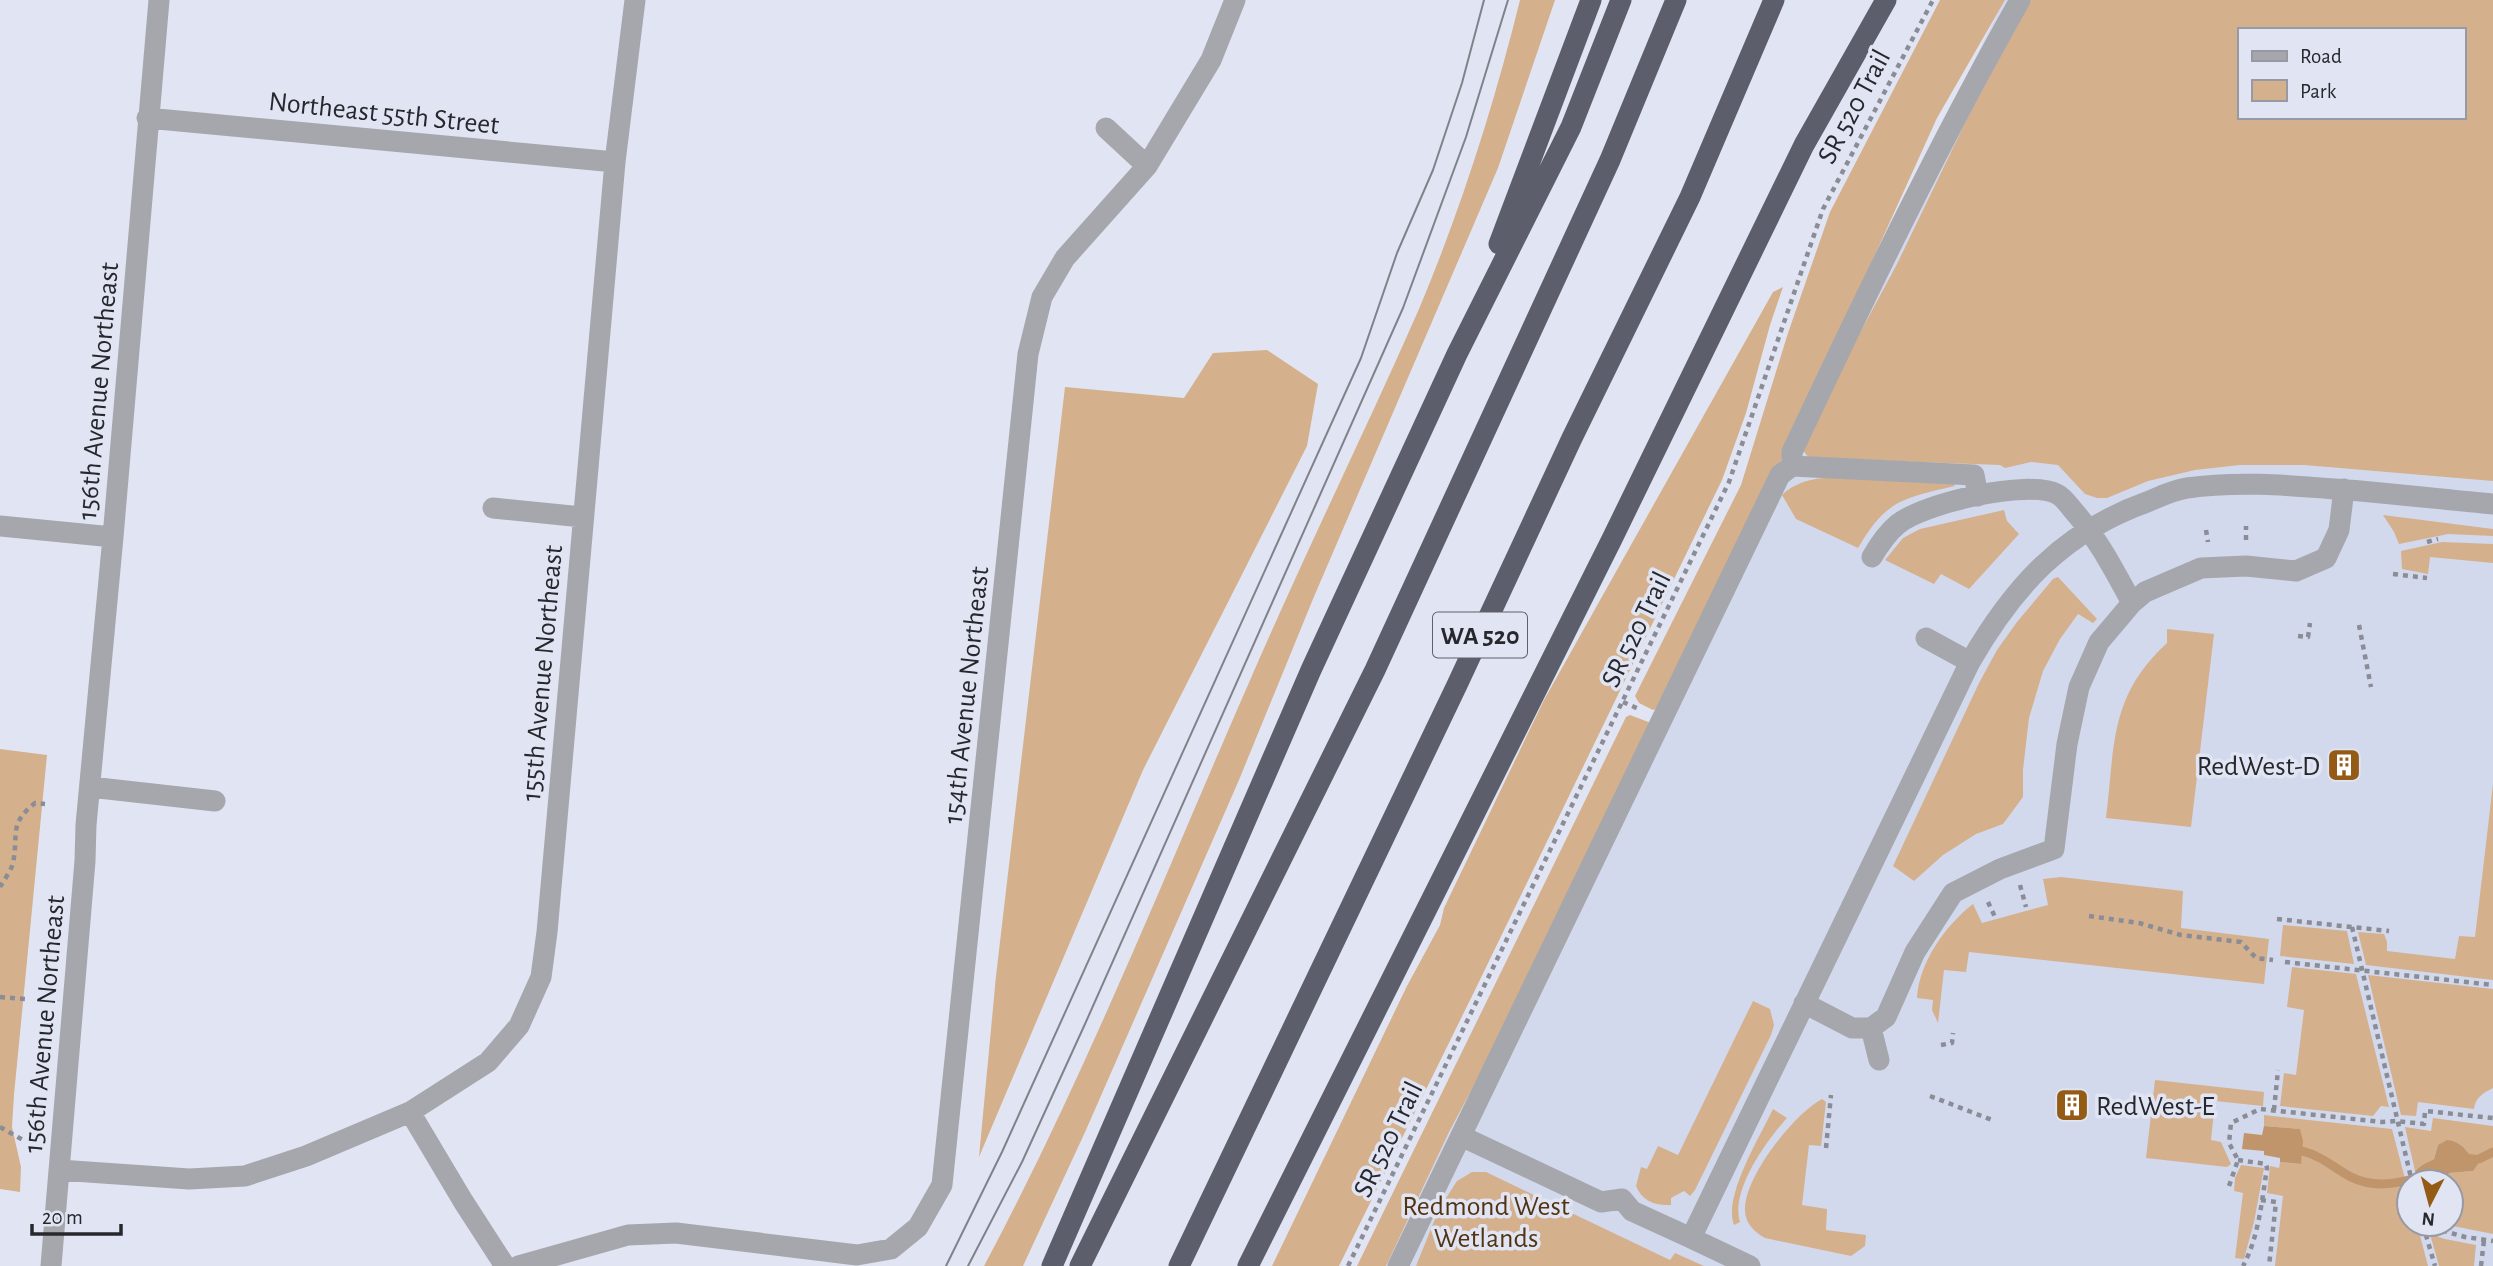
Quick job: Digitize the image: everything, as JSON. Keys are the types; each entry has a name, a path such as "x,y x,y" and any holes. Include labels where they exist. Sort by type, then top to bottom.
{"highway":[{"path":"1457,354 1591,0"},
{"path":"1052,1266 1311,670 1457,354 1571,127 1621,0"},
{"name":"WA 520","path":"1080,1266 1375,670 1610,160 1676,0"},
{"name":"WA 520","path":"1179,1266 1572,438 1690,197 1774,0"},
{"path":"1248,1266 1612,539 1804,145 1886,0"}],"street":[{"name":"156th Avenue Northeast","path":"51,1266 159,0"},
{"name":"155th Avenue Northeast","path":"59,1170 189,1180 245,1177 306,1156 410,1112 488,1062 519,1026 541,977 547,932 615,162 635,0"},
{"name":"154th Avenue Northeast","path":"518,1266 628,1235 676,1233 857,1255 891,1249 918,1227 942,1185 1028,354 1042,297 1065,257 1147,166 1211,60 1235,0"},
{"path":"1792,466 1791,452 1880,267 1971,86 2020,0"},
{"name":"Northeast 55th Street","path":"147,118 615,162"},
{"path":"1106,128 1147,166"},
{"path":"1398,1266 1780,475 1792,466 1974,475 1978,496"},
{"path":"1691,1238 1970,662 2011,598 2039,568 2089,528 2117,513 2184,489 2261,483 2493,504"},
{"path":"1872,557 1880,543 1900,522 1945,503 2033,488 2059,494 2089,528 2132,603"},
{"path":"1804,1003 1852,1028 1871,1028 1886,1017 1915,952 1953,894 2000,869 2054,849 2067,744 2079,687 2099,642 2124,617 2132,603 2145,592 2201,568 2246,566 2296,571 2332,565 2344,489"},
{"path":"493,508 582,517"},
{"path":"0,526 113,537"},
{"path":"1926,638 1970,662"},
{"path":"90,787 215,801"},
{"path":"1871,1028 1879,1060"},
{"path":"410,1112 505,1266"},
{"path":"1461,1136 1601,1202 1622,1199 1632,1211 1750,1266"}],"path":[{"name":"SR 520 Trail","path":"1349,1266 1729,482 1823,209 1933,0"},
{"path":"2427,542 2438,539"},
{"path":"2393,574 2427,578"},
{"path":"2298,636 2308,637 2310,623"},
{"path":"2359,625 2371,687"},
{"path":"0,887 13,865 16,826 22,814 35,803 45,804"},
{"path":"2020,884 2026,906"},
{"path":"1987,898 1995,917"},
{"path":"2090,916 2139,923 2181,935 2241,942 2256,958 2273,960"},
{"path":"2277,919 2389,931"},
{"path":"2352,927 2408,1168"},
{"path":"2285,962 2493,985"},
{"path":"0,997 26,999"},
{"path":"1941,1045 1952,1044 1953,1033"},
{"path":"2274,1110 2278,1070"},
{"path":"1826,1148 1831,1096"},
{"path":"1930,1096 1992,1120"},
{"path":"2229,1185 2238,1160 2229,1143 2231,1123 2260,1109 2424,1124 2426,1111 2493,1118"},
{"path":"0,1126 23,1140"},
{"path":"2238,1160 2266,1164 2262,1200 2249,1256 2244,1266"},
{"path":"2262,1200 2276,1202 2269,1266"},
{"path":"2465,1237 2493,1241"},
{"path":"2427,1238 2435,1266"},
{"path":"2481,1266 2484,1240"}],"shaded area":[{"path":"2004,0 2493,0 2493,1266 1381,1266"},
{"path":"2264,1126 2300,1129 2303,1141 2301,1164 2280,1162 2280,1158 2264,1155 2264,1151 2242,1149 2244,1133 2262,1135"},
{"path":"2447,1140 2454,1141 2469,1154 2478,1155 2478,1164 2473,1171 2465,1172 2465,1168 2418,1168 2434,1159 2438,1145"}],"green space":[{"path":"1520,0 1555,0 1498,168 1313,599 1239,780 1086,1130 1023,1266 984,1266 1094,1040 1261,655 1419,309 1476,156"},
{"path":"1940,0 2005,0 1937,118 1791,440 1660,707 1653,710 1639,703 1635,696 1741,485 1788,333 1830,212"},
{"path":"2030,0 2493,0 2493,481 2304,465 2240,465 2195,470 2148,481 2107,498 2097,498 2085,494 2058,465 2031,462 2005,468 2000,465 1810,458 1803,449 1804,437 1897,264 1965,123"},
{"path":"1783,287 1746,413 1722,480 1339,1266 1272,1266 1407,986 1440,925 1444,908 1544,700 1773,292"},
{"path":"1267,350 1318,384 1307,446 1143,770 979,1157 996,976 1065,387 1184,398 1213,353"},
{"path":"1837,477 1953,483 1955,486 1909,498 1887,510 1858,548 1796,519 1782,495 1794,486 1808,481"},
{"path":"2004,510 2007,521 2019,534 1969,589 1941,574 1934,584 1885,560 1903,538 1920,529"},
{"path":"2383,515 2493,529 2493,536 2448,534 2399,544"},
{"path":"2442,542 2493,544 2493,563 2430,557 2428,574 2402,569 2401,551"},
{"path":"2058,577 2097,619 2093,623 2078,614 2060,639 2043,671 2029,718 2023,797 2003,824 1976,834 1943,855 1914,881 1893,866 1979,683 1997,650 2017,622 2053,579"},
{"path":"2167,629 2214,634 2191,827 2106,818 2118,723 2134,682 2167,643"},
{"path":"1630,715 1651,723 1530,980 1449,1132 1386,1266 1357,1266 1626,717"},
{"path":"0,749 47,755 12,1127 21,1167 20,1192 0,1189"},
{"path":"2493,784 2493,980 2366,965 2358,932 2384,934 2387,951 2455,959 2459,936 2475,937"},
{"path":"2061,877 2183,891 2181,928 2269,939 2264,984 1969,952 1966,972 1944,970 1938,1023 1932,1010 1933,1000 1917,998 1919,984 1928,958 1953,922 1973,904 1982,923 2048,905 2043,879"},
{"path":"2283,925 2347,931 2354,964 2280,956"},
{"path":"2292,967 2356,974 2389,1107 2381,1106 2373,1116 2280,1106 2284,1073 2296,1075 2304,1010 2287,1007"},
{"path":"2368,975 2493,989 2493,1088 2480,1096 2474,1109 2418,1102 2416,1116 2401,1115"},
{"path":"1753,1001 1770,1009 1774,1025 1771,1035 1695,1190 1690,1196 1684,1191 1671,1198 1671,1205 1650,1202 1636,1186 1641,1167 1647,1169 1658,1146 1678,1155"},
{"path":"2155,1080 2264,1092 2263,1106 2215,1101 2211,1140 2221,1142 2231,1164 2227,1167 2146,1158"},
{"path":"1822,1099 1826,1102 1821,1146 1809,1145 1802,1205 1827,1209 1826,1230 1866,1235 1865,1246 1851,1256 1765,1238 1750,1226 1745,1213 1747,1194 1762,1163 1798,1118"},
{"path":"1773,1109 1787,1118 1761,1152 1745,1181 1738,1210 1740,1222 1734,1225 1732,1213 1738,1183"},
{"path":"2264,1115 2392,1129 2402,1168 2395,1168 2395,1238 2421,1238 2428,1266 2275,1266 2283,1196 2267,1193 2270,1166 2279,1168 2280,1162 2301,1164 2300,1129 2264,1126"},
{"path":"2433,1118 2493,1126 2493,1234 2465,1228 2465,1172 2473,1171 2469,1154 2438,1145 2434,1159 2414,1168 2405,1127 2431,1131"},
{"path":"2241,1165 2264,1168 2244,1259 2235,1258 2243,1193 2234,1191 2235,1178"},
{"name":"Redmond West Wetlands","path":"1472,1172 1486,1172 1670,1260 1675,1253 1704,1266 1416,1266 1439,1209 1457,1181"},
{"path":"2431,1238 2476,1245 2474,1266 2439,1266"}],"waterway":[{"path":"2302,1151 2367,1183 2395,1182"},
{"path":"2479,1159 2493,1152"}],"tram line":[{"path":"946,1266 1002,1152 1361,358 1397,253 1433,170 1462,83 1484,0"},
{"path":"968,1266 1022,1162 1085,1024 1403,308 1466,137 1508,0"}],"place":[{"name":"RedWest-D","path":"2344,765"},
{"name":"RedWest-E","path":"2072,1105"}]}
